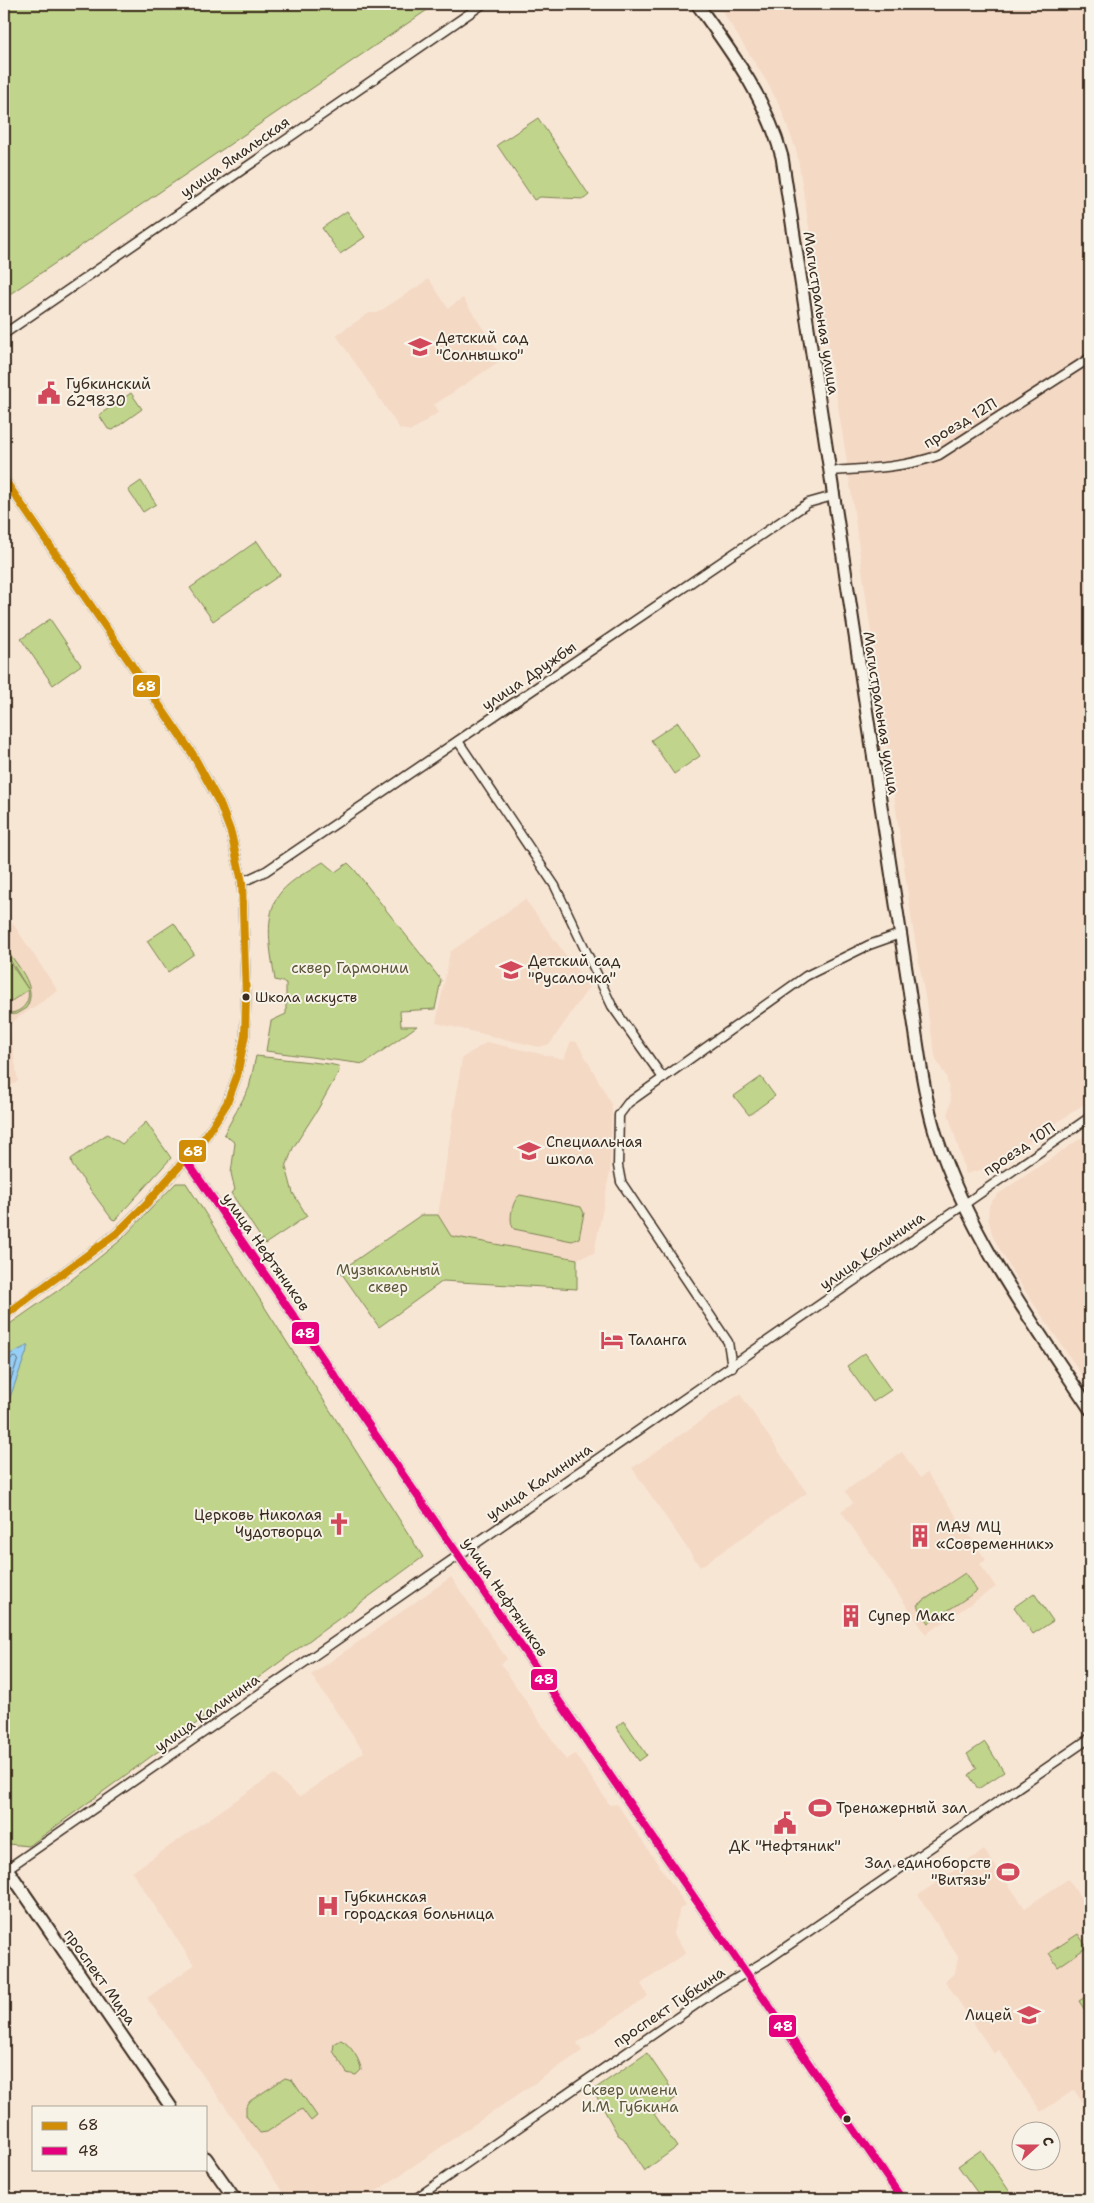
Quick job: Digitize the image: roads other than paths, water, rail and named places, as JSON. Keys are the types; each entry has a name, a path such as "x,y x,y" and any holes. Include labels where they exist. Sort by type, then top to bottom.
{"main road":[{"name":"Магистральная улица","path":"697,4 753,85 776,134 786,176 900,934 928,1102 936,1134 964,1203 1006,1283 1090,1409"},
{"name":"проспект Мира","path":"5,1868 170,2106"},
{"path":"208,2161 235,2199"}],"street":[{"name":"улица Ямальская","path":"4,334 483,4"},
{"name":"проезд 12П","path":"829,471 864,470 924,460 939,455 1090,358"},
{"path":"4,479 207,778 226,818 242,882 246,998 241,1062 233,1090 221,1114 186,1160 116,1234 4,1316"},
{"name":"улица Дружбы","path":"242,882 266,872 808,503 833,496"},
{"path":"458,741 555,886 612,1006 663,1078"},
{"path":"732,1367 728,1342 626,1190 618,1175 619,1115 628,1103 810,974 869,945 900,934"},
{"name":"проезд 10П","path":"964,1203 1090,1117"},
{"name":"улица Нефтяников","path":"186,1160 902,2199"},
{"name":"улица Калинина","path":"5,1868 458,1553 732,1367 964,1203"},
{"name":"проспект Губкина","path":"415,2199 1090,1738"}],"water":[{"path":"29,1345 5,1411 4,1420 4,1357"}],"place":[{"name":"Детский сад \"Солнышко\"","path":"420,347"},
{"name":"Губкинский 629830","path":"49,393"},
{"name":"Детский сад \"Русалочка\"","path":"511,970"},
{"name":"Школа искуств","path":"246,997"},
{"name":"Специальная школа","path":"529,1151"},
{"name":"Таланга","path":"612,1340"},
{"name":"Церковь Николая Чудотворца","path":"339,1524"},
{"name":"МАУ МЦ «Современник»","path":"920,1536"},
{"name":"Супер Макс","path":"851,1616"},
{"name":"Тренажерный зал","path":"820,1808"},
{"name":"ДК \"Нефтяник\"","path":"785,1823"},
{"name":"Зал единоборств \"Витязь\"","path":"1008,1872"},
{"name":"Губкинская городская больница","path":"328,1906"},
{"name":"Лицей","path":"1029,2015"}],"park label":[{"name":"сквер Гармонии","path":"350,968"},
{"name":"Музыкальный сквер","path":"388,1278"},
{"name":"Сквер имени И.М. Губкина","path":"630,2098"}]}
